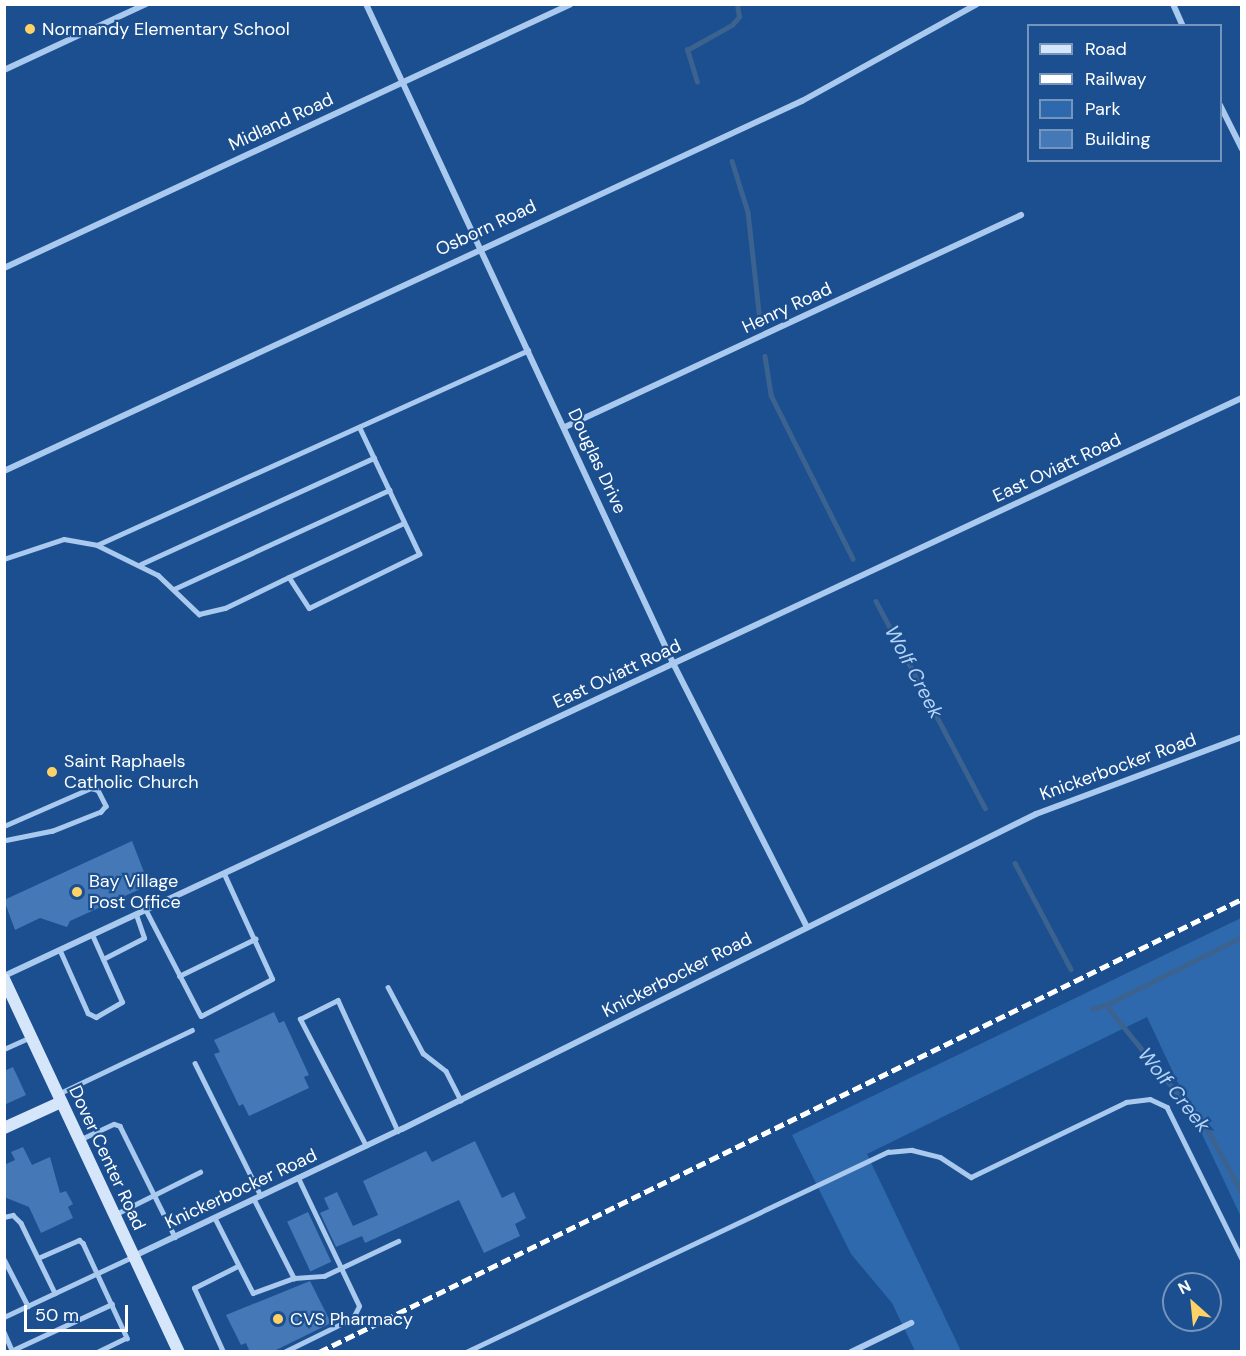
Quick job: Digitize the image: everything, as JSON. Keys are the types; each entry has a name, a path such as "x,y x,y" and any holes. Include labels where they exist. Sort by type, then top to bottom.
{"street":[{"path":"4,70 146,4"},
{"name":"Douglas Drive","path":"366,4 674,664 807,927"},
{"name":"Midland Road","path":"4,268 571,4"},
{"name":"Osborn Road","path":"4,471 478,247 802,101 977,4"},
{"path":"1173,4 1182,24"},
{"path":"1222,107 1242,149"},
{"name":"Henry Road","path":"565,428 1021,215"},
{"name":"East Oviatt Road","path":"5,982 60,950 1242,398"},
{"name":"Knickerbocker Road","path":"134,1256 398,1131 1036,814 1242,737"},
{"name":"Dover Center Road","path":"5,982 179,1352"},
{"path":"4,1128 59,1098"},
{"path":"851,1352 911,1323"}],"lane":[{"path":"97,545 528,350"},
{"path":"289,577 309,608 419,554 359,427"},
{"path":"141,564 374,458"},
{"path":"174,589 389,490"},
{"path":"4,559 64,539 97,545 110,555 141,564 174,589 199,614 225,608 404,523"},
{"path":"4,826 91,788 98,790 106,806 101,812 53,831 4,841"},
{"path":"146,910 201,1017 272,979 224,874"},
{"path":"103,959 144,938 136,915"},
{"path":"60,950 91,1016 122,1002 92,935"},
{"path":"179,976 255,939"},
{"path":"387,987 423,1053 446,1071 461,1100"},
{"path":"366,1146 300,1019 338,1000 398,1131"},
{"path":"59,1098 192,1030"},
{"path":"4,1049 31,1037"},
{"path":"195,1063 294,1278"},
{"path":"466,1352 888,1152 912,1150 940,1157 970,1177 1126,1102 1150,1099 1167,1107 1242,1259"},
{"path":"79,1140 114,1124 120,1126 174,1237"},
{"path":"114,1215 200,1172"},
{"path":"284,1352 356,1315 357,1299 298,1178"},
{"path":"4,1217 17,1218 55,1293"},
{"path":"215,1218 253,1293 294,1278 324,1276 398,1241"},
{"path":"38,1258 79,1240 128,1338 98,1352"},
{"path":"4,1317 134,1256"},
{"path":"4,1259 27,1306"},
{"path":"224,1352 195,1288 238,1266"},
{"path":"4,1332 13,1351 111,1304"}],"green space":[{"path":"1241,918 1241,1217 1147,1017 867,1154 961,1351 915,1351 892,1303 851,1254 792,1135"}],"building":[{"name":"Bay Village Post Office","path":"132,841 149,885 70,921 67,927 40,918 15,930 4,900"},
{"path":"274,1012 279,1023 284,1021 309,1075 304,1077 309,1088 249,1116 243,1104 239,1106 214,1054 220,1052 214,1040"},
{"path":"13,1067 26,1095 4,1105 4,1071"},
{"path":"475,1141 502,1198 514,1192 526,1218 515,1224 520,1236 484,1253 459,1200 365,1243 362,1236 336,1247 320,1213 329,1209 324,1198 337,1192 353,1226 378,1215 363,1181 426,1151 432,1162"},
{"path":"23,1147 32,1165 50,1157 60,1193 66,1191 73,1204 68,1207 73,1218 41,1233 29,1207 4,1197 4,1165 15,1160 11,1152"},
{"path":"308,1212 331,1262 310,1272 287,1222"},
{"name":"CVS Pharmacy","path":"310,1281 331,1323 272,1352 250,1352 246,1343 241,1345 226,1315"}],"waterway":[{"name":"Wolf Creek","path":"697,82 687,50 732,25 739,17 737,4"},
{"name":"Wolf Creek","path":"732,161 748,212 759,312"},
{"name":"Wolf Creek","path":"765,356 771,395 853,559"},
{"name":"Wolf Creek","path":"876,601 985,808"},
{"name":"Wolf Creek","path":"1015,863 1071,969"},
{"path":"1106,1005 1242,937"},
{"name":"Wolf Creek","path":"1092,1009 1106,1005 1209,1132 1242,1193"}],"railway":[{"path":"319,1352 1242,899"}],"place":[{"name":"Normandy Elementary School","path":"30,29"},
{"name":"Saint Raphaels Catholic Church","path":"52,772"},
{"name":"Bay Village Post Office","path":"77,892"},
{"name":"CVS Pharmacy","path":"278,1319"}]}
